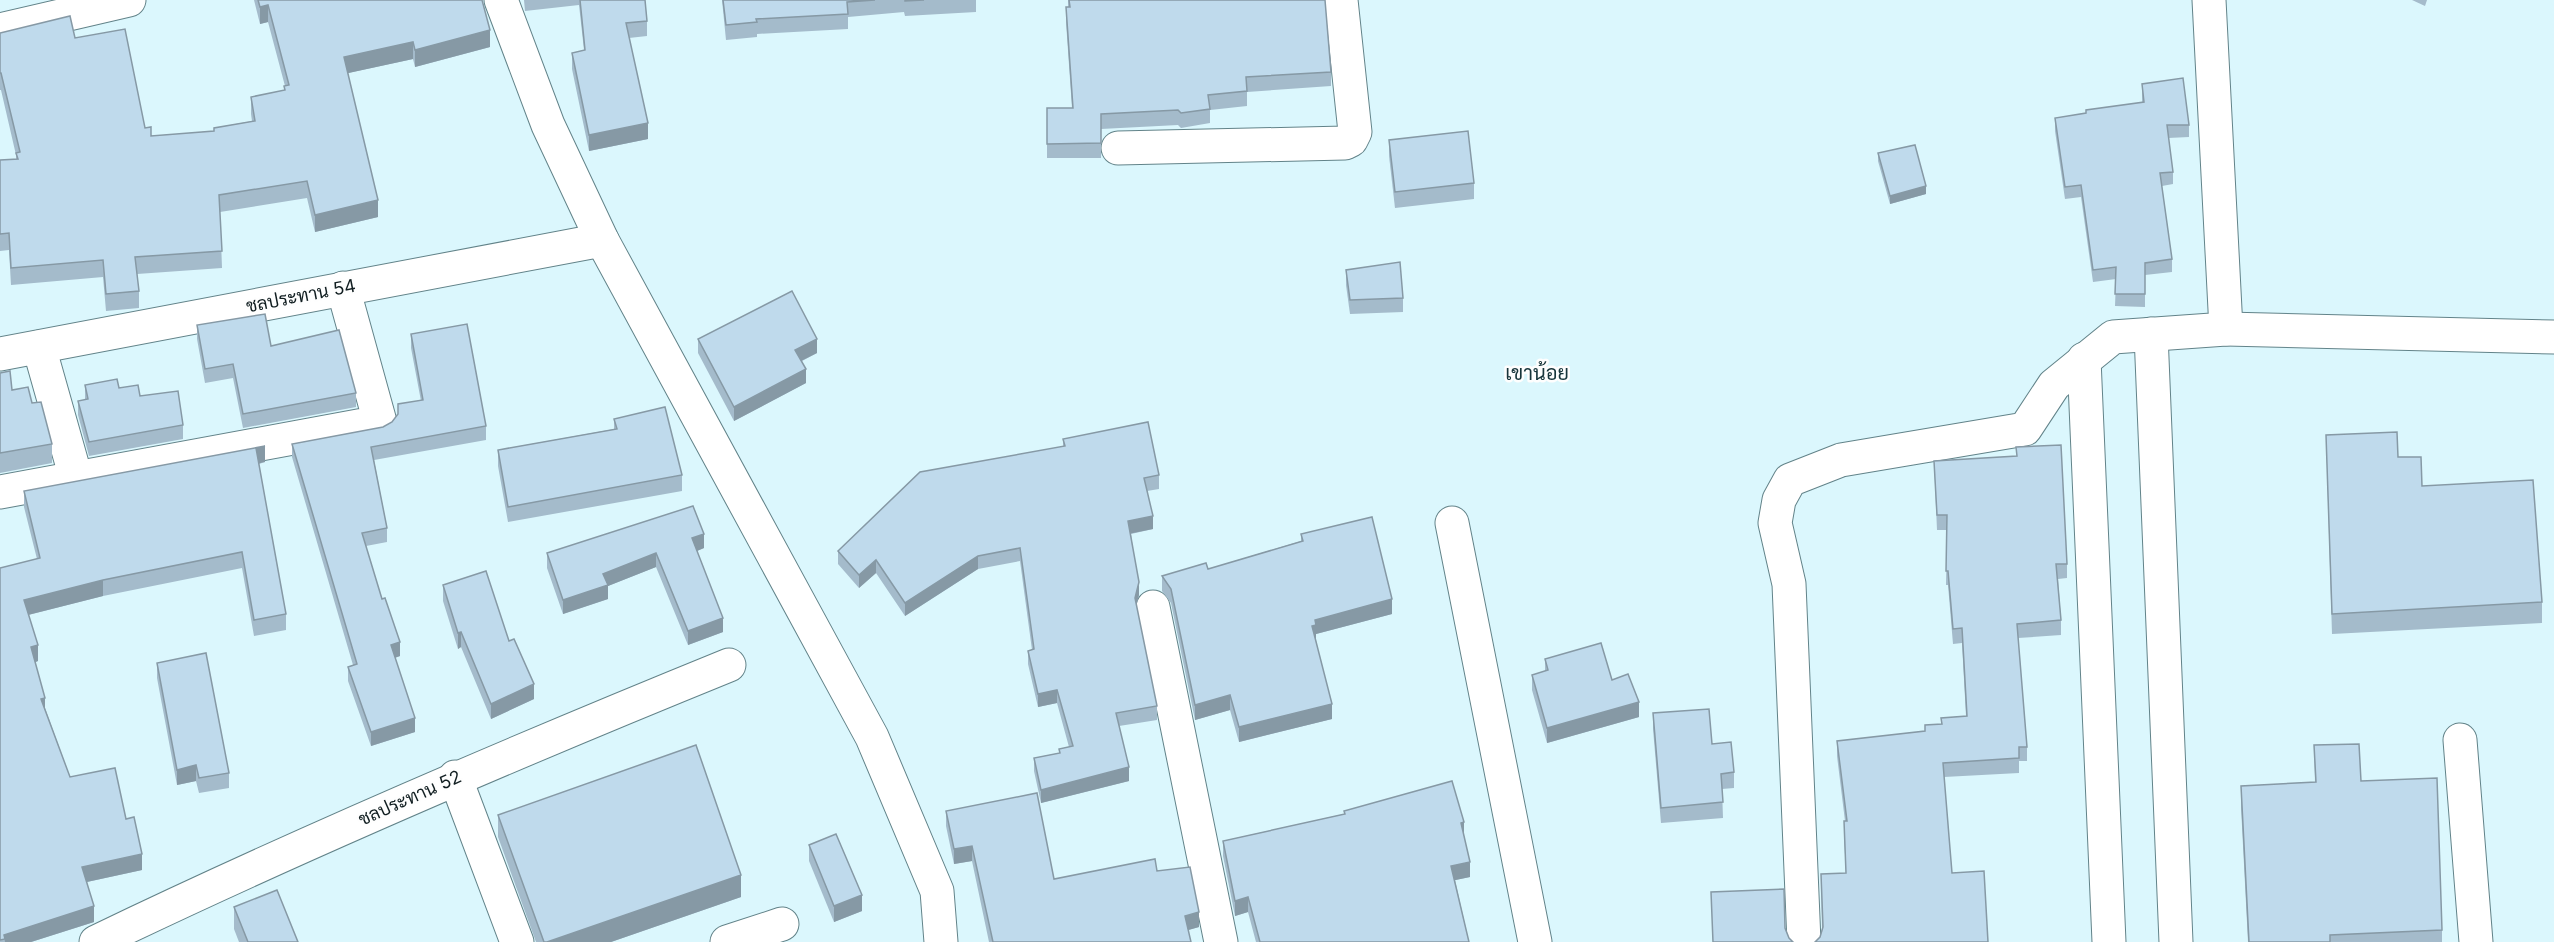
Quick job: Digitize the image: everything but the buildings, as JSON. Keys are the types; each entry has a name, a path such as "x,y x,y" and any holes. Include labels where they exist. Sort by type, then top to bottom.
{"street":[{"path":"0,30 70,7 129,0"},
{"path":"501,0 548,125 602,240 873,737 937,891 941,942"},
{"path":"1118,148 1351,140 1355,132 1341,0"},
{"path":"2209,0 2226,329"},
{"name":"ชลประทาน 54","path":"0,354 602,240"},
{"path":"0,492 380,422 343,288"},
{"path":"1804,942 1789,584 1775,523 1779,500 1790,480 1841,460 2025,429 2054,385 2113,337 2226,329 2554,337"},
{"path":"2151,334 2176,942"},
{"path":"39,347 76,478"},
{"path":"2084,359 2109,942"},
{"path":"1452,523 1535,942"},
{"path":"1153,607 1221,942"},
{"name":"ชลประทาน 52","path":"96,942 215,884 454,777 729,664"},
{"path":"2460,740 2476,942"},
{"path":"454,777 517,942"},
{"path":"727,942 782,924"}],"district":[{"name":"เขาน้อย","path":"1537,373"}]}
